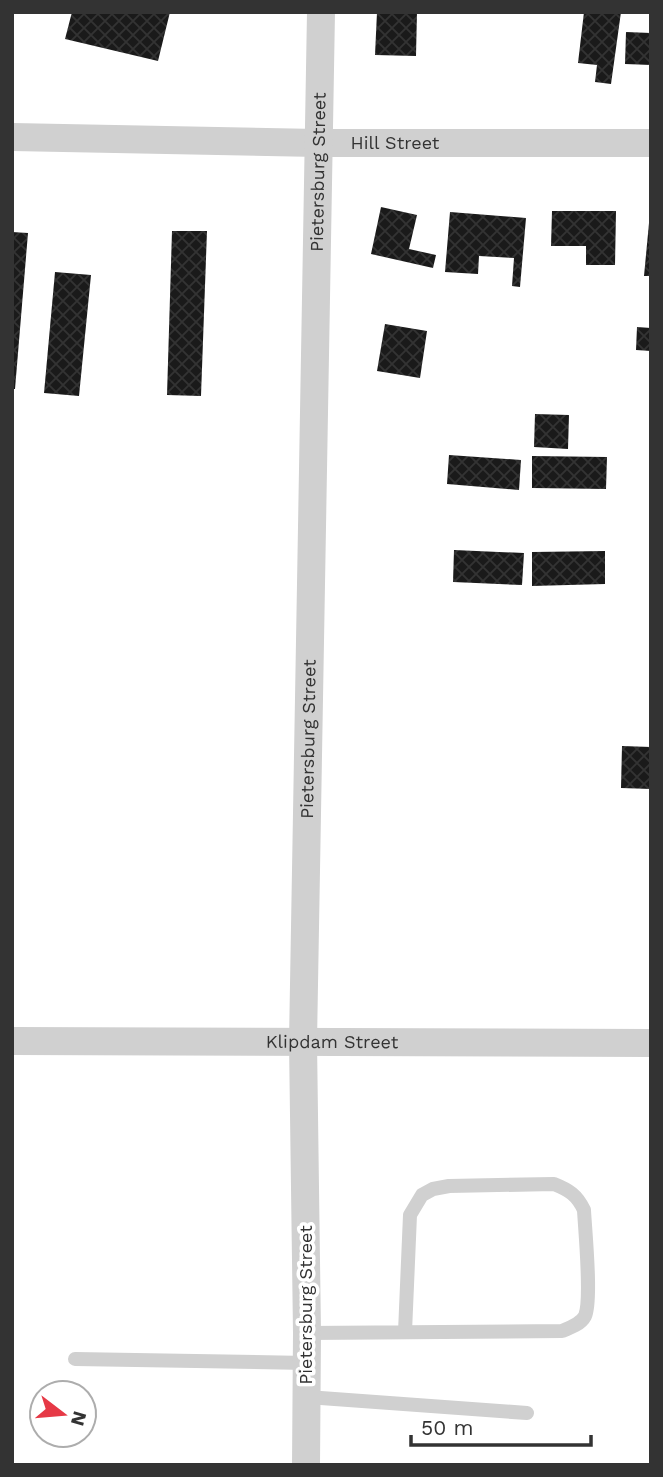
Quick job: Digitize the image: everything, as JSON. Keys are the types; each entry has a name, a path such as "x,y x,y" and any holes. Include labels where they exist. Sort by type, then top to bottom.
{"street":[{"name":"Pietersburg Street","path":"306,1465 303,1042 321,12"},
{"name":"Hill Street","path":"12,137 318,143 651,144"},
{"name":"Klipdam Street","path":"12,1041 651,1043"}],"lane":[{"path":"307,1333 562,1331 575,1325 585,1316 588,1291 584,1210 578,1198 567,1189 554,1184 449,1186 433,1189 422,1195 410,1215 405,1332"},
{"path":"75,1359 307,1363"},
{"path":"307,1397 527,1413"}],"building":[{"path":"72,12 170,12 158,61 65,39"},
{"path":"377,12 417,12 416,56 375,55"},
{"path":"584,12 621,12 611,84 595,82 597,65 578,63"},
{"path":"626,32 651,33 651,65 625,64"},
{"path":"381,207 417,215 409,249 436,255 433,268 371,254"},
{"path":"552,211 616,211 615,265 586,265 586,246 551,246"},
{"path":"450,212 526,218 520,287 512,286 514,258 479,256 478,274 445,272"},
{"path":"649,223 651,276 644,276"},
{"path":"172,231 207,231 201,396 167,395"},
{"path":"12,232 28,233 15,389 12,389"},
{"path":"55,272 91,275 79,396 44,393"},
{"path":"385,324 427,331 420,378 377,371"},
{"path":"637,327 651,328 651,351 636,350"},
{"path":"535,414 569,415 568,449 534,447"},
{"path":"449,455 521,460 519,490 447,484"},
{"path":"532,456 607,457 606,489 532,488"},
{"path":"454,550 524,553 522,585 453,582"},
{"path":"605,551 605,584 532,586 532,552"},
{"path":"622,746 651,747 651,789 621,788"}]}
